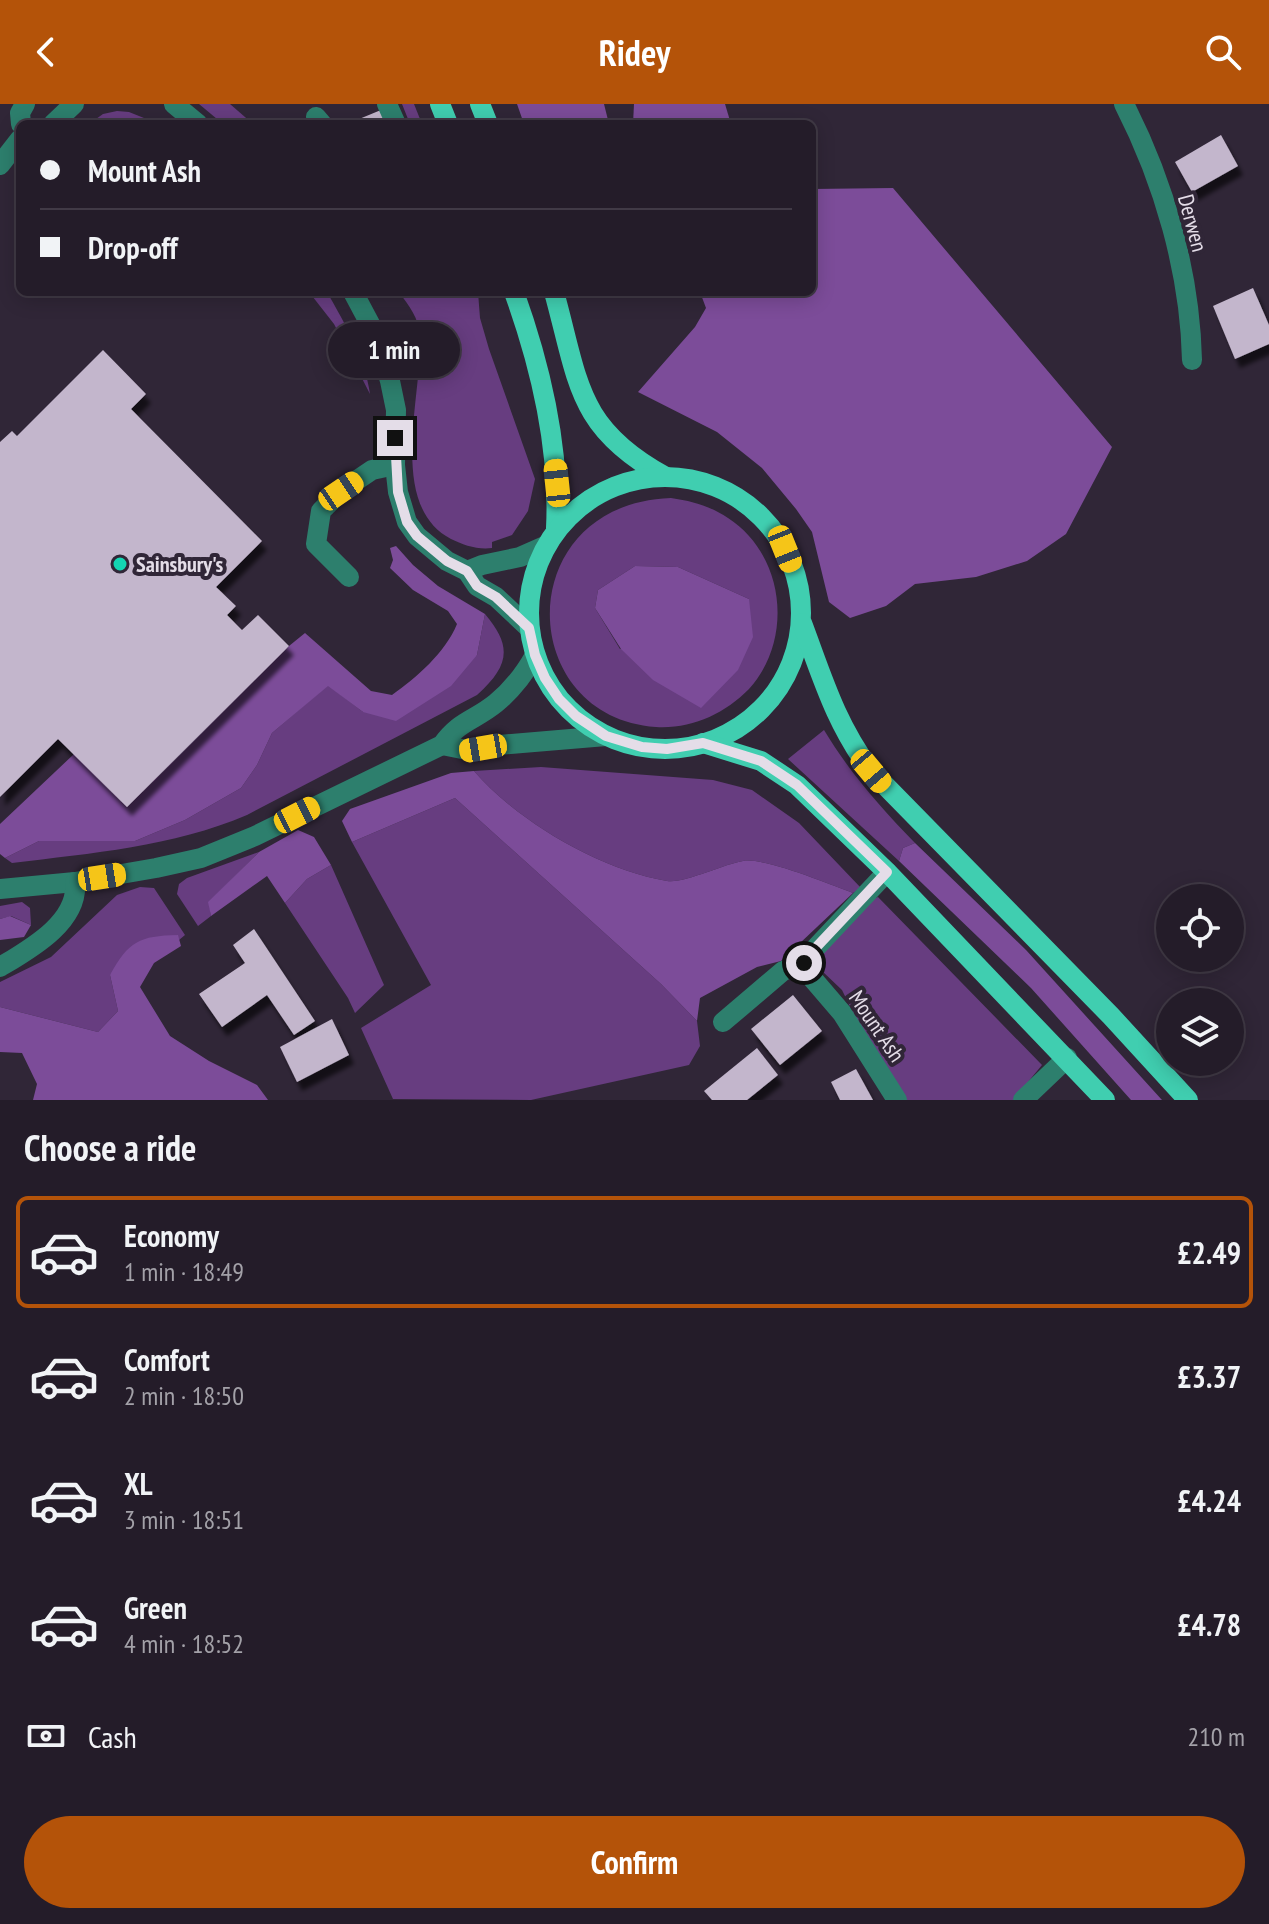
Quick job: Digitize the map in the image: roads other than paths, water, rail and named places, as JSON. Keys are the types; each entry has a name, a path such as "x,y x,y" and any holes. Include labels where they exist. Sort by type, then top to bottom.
{"main road":[{"path":"515,296 535,361 553,440 558,499 556,528"},
{"path":"555,296 579,386 590,413 618,445 666,477"},
{"path":"639,479 691,479 736,497 764,520 785,549 800,595 801,619 797,645 789,669 776,692 739,727 703,743 667,749 642,747 606,736 576,716 559,699 545,678 535,655 529,628 529,599 545,546 556,528 570,514 612,488 639,479"},
{"path":"801,619 829,702 855,750 871,771 1102,1005 1188,1100"},
{"path":"703,743 761,761 797,785 887,872 1105,1100"}],"street":[{"path":"57,120 74,104"},
{"path":"173,104 193,120"},
{"name":"Derwen","path":"1124,104 1143,140 1170,219 1191,315 1192,360"},
{"path":"0,165 16,144"},
{"path":"355,296 378,339 390,381 396,410 395,465 402,507 417,536 447,561 467,571 477,586 496,597 529,628"},
{"path":"349,577 316,544 321,511 341,491 372,470 395,465"},
{"path":"467,571 520,557 545,546"},
{"path":"0,889 75,882 156,868 201,858 255,836 442,745 455,728 496,703 523,675 535,655"},
{"path":"442,745 467,750 606,736"},
{"path":"723,1022 783,971 804,963 887,872"},
{"path":"0,967 38,943 73,906 75,882"},
{"name":"Mount Ash","path":"804,963 806,971 842,1013 897,1100"},
{"path":"1023,1100 1067,1058"}],"place":[{"name":"Sainsbury's","path":"120,564"}]}
